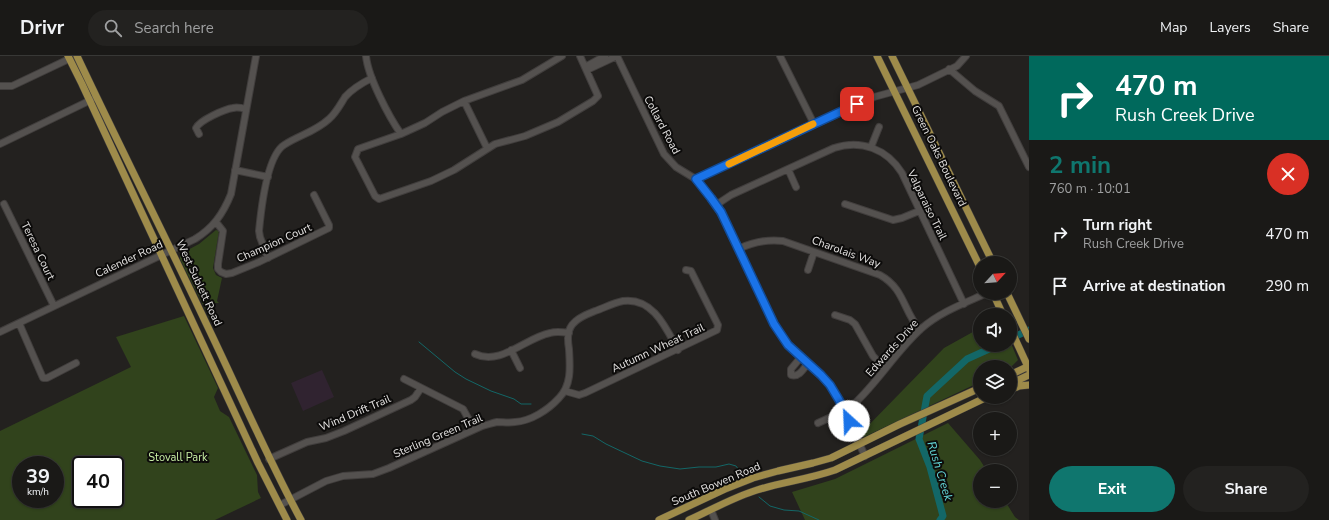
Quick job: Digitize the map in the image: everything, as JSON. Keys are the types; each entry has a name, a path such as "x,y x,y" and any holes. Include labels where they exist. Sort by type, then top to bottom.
{"main road":[{"name":"West Sublett Road","path":"77,56 93,99 161,256 258,463 287,520"},
{"name":"Green Oaks Boulevard","path":"878,56 975,256"},
{"path":"892,56 990,256"},
{"name":"West Sublett Road","path":"68,57 93,99 172,250 269,459 301,520"},
{"path":"1010,300 1029,339"},
{"path":"1017,343 1029,367 1017,372"},
{"path":"1017,381 1029,375"},
{"path":"1017,387 1029,385"},
{"name":"South Bowen Road","path":"659,520 744,481 771,472 823,461 973,391"},
{"path":"964,395 969,406"},
{"name":"South Bowen Road","path":"689,520 755,490 835,470 973,404"}],"street":[{"name":"Calender Road","path":"0,332 161,256 204,234 216,222 231,194 256,56"},
{"path":"366,56 368,68 372,78 390,117 401,134"},
{"path":"562,56 522,80 464,101 442,112 426,123 401,134 358,149 355,156 375,196 378,199 431,181 454,170 495,144 525,136 558,122 593,101 598,96 580,56"},
{"path":"586,68 605,56"},
{"path":"586,68 617,56"},
{"name":"Collard Road","path":"617,56 656,139 667,158 678,169 696,179 716,205 774,324 788,345 830,385 865,456"},
{"path":"780,56 814,124"},
{"path":"696,179 874,97 918,85 960,64 966,56"},
{"path":"0,86 12,86 68,57"},
{"path":"949,69 975,91 999,106 1029,167"},
{"path":"268,258 259,231 271,163 278,150 284,145 323,125 335,114 350,92 372,78"},
{"path":"0,144 93,99"},
{"path":"464,101 487,148"},
{"path":"199,134 196,128 200,122 229,109 246,109"},
{"path":"871,147 879,127"},
{"name":"Valparaiso Trail","path":"716,205 732,195 830,149 843,145 857,144 871,147 883,153 895,163 902,173 964,304"},
{"path":"788,169 796,187"},
{"path":"235,170 268,177"},
{"name":"Champion Court","path":"216,222 223,230 218,269 220,272 226,274 232,273 268,258 329,228 329,225 314,195"},
{"name":"Teresa Court","path":"4,204 54,306"},
{"path":"845,204 893,220 919,211"},
{"name":"Charolais Way","path":"738,249 754,242 773,240 789,242 880,275 889,280 895,286 912,320 920,330"},
{"path":"808,270 814,252"},
{"name":"Autumn Wheat Trail","path":"565,391 579,395 585,393 678,350 717,330 718,325 692,271 686,270"},
{"name":"Edwards Drive","path":"818,423 844,411 857,402 920,330 937,317 973,300"},
{"path":"475,354 481,357 489,358 498,356 541,336 551,333 569,333 572,325 585,316 614,303 631,301 645,304 657,314 678,350"},
{"path":"835,315 850,320 855,324 872,356 885,369"},
{"path":"19,323 43,378 47,378 76,363"},
{"name":"Sterling Green Trail","path":"280,505 333,478 372,474 389,468 474,429 496,422 516,422 528,420 548,409 561,397 565,391 570,371 569,333"},
{"path":"511,350 520,368"},
{"path":"801,357 791,369 791,375 797,376 808,363"},
{"path":"404,379 463,409 474,429"},
{"name":"Wind Drift Trail","path":"269,459 307,442 326,438 344,431 411,400 421,388"},
{"path":"711,510 715,520"}],"shaded area":[{"path":"322,370 334,397 303,411 291,383"}],"green space":[{"path":"216,230 219,231 213,268 216,275 222,278 217,301 219,303 213,303 213,320 211,321 180,259 180,255 199,244"},
{"name":"Stovall Park","path":"184,316 218,388 214,397 220,411 229,417 257,475 258,492 261,498 215,520 0,520 0,431 131,367 116,337"},
{"path":"973,332 973,352 1015,352 1018,360 973,360 973,385 864,437 861,433 944,348"},
{"path":"948,423 973,452 973,456 977,456 983,464 973,464 973,508 1009,508 1015,517 1019,520 805,520 792,492 835,479"}],"waterway":[{"name":"Rush Creek","path":"1017,336 1029,330"},
{"path":"419,342 455,372 466,379 491,391 514,399 521,404 531,404"},
{"name":"Rush Creek","path":"940,520 943,516 930,467 919,439 927,396 967,359 982,352"},
{"path":"582,434 593,436 606,444 642,461 660,466 680,469 716,467 729,464 736,466 741,473"},
{"path":"759,497 770,506 784,510 799,511 819,520"}],"slow traffic":[{"path":"729,164 813,124"}],"route":[{"path":"849,421 830,385 788,345 774,324 721,212 696,179 857,104"}]}
